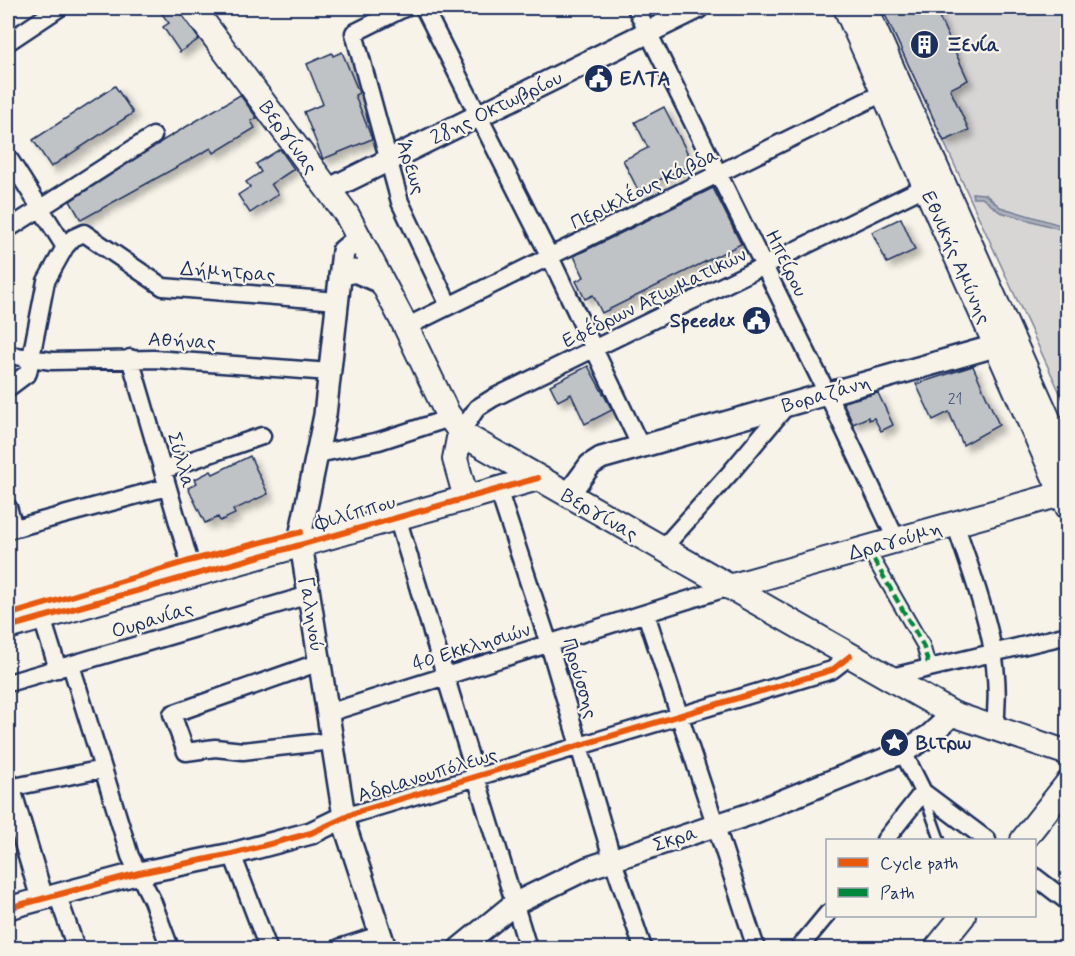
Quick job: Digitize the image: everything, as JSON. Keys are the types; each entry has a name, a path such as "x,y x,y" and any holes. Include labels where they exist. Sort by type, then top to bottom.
{"main road":[{"name":"Βεργίνας","path":"193,8 360,237 455,425 538,478 953,714 994,730 1068,753"},
{"name":"Εθνικής Αμύνης","path":"846,8 891,89 934,183 1005,343 1066,497"},
{"name":"Εθνικής Αμύνης","path":"865,8 891,89"},
{"name":"Εθνικής Αμύνης","path":"1005,343 1068,464"},
{"path":"455,425 455,459 466,498"},
{"name":"Φιλίππου","path":"8,627 538,478"},
{"name":"Δραγούμη","path":"729,587 955,523 1066,497"},
{"path":"1024,839 1068,783"},
{"path":"939,947 962,917"}],"street":[{"path":"8,42 59,8"},
{"name":"Άρεως","path":"404,8 354,33 387,161 404,212 449,306"},
{"path":"424,8 550,257 640,445"},
{"name":"Ηπείρου","path":"636,8 827,393 896,539"},
{"name":"28ης Οκτωβρίου","path":"327,190 697,8"},
{"name":"Περικλέους Κάβδα","path":"406,327 720,175 891,89"},
{"path":"8,229 153,135"},
{"path":"8,157 65,247 46,281 27,375 8,388"},
{"name":"Εφέδρων Αξιωματικών","path":"455,425 485,402 934,183"},
{"name":"Δήμητρας","path":"65,247 73,238 84,233 163,287 337,301"},
{"name":"Γαληνού","path":"360,237 343,251 330,372 318,454 301,532 301,544 344,817 382,942"},
{"path":"340,275 355,271 383,283"},
{"name":"Βοραζάνη","path":"568,495 594,462 640,445 1005,343"},
{"name":"Αθήνας","path":"8,355 31,359 85,362 130,358 330,372"},
{"name":"Σύλλα","path":"130,358 193,574"},
{"path":"662,549 788,404"},
{"path":"318,454 455,425"},
{"path":"163,470 262,436"},
{"path":"8,507 11,529 167,487"},
{"name":"Προύσσης","path":"498,489 549,644 612,858 643,948"},
{"path":"397,517 528,948"},
{"path":"955,523 994,651 998,685 994,730"},
{"path":"867,548 923,645 929,666"},
{"name":"40 Εκκλησιών","path":"328,713 729,587"},
{"name":"Ουρανίας","path":"8,683 309,595"},
{"path":"646,614 756,948"},
{"path":"42,618 64,667 103,769 130,856 152,900 170,948"},
{"path":"887,678 929,666 1068,635"},
{"name":"Αδριανουπόλεως","path":"8,908 139,873 232,854 311,833 344,817 832,670 850,656"},
{"path":"320,662 172,714 186,752 215,748 243,751 332,741"},
{"name":"Σκρα","path":"460,948 514,904 612,858 716,825 903,752 929,736 953,714"},
{"path":"903,752 923,792 986,839"},
{"path":"76,948 49,896 8,786 103,769"},
{"path":"886,839 923,792"},
{"path":"232,854 268,948"},
{"path":"1036,877 1068,902"},
{"path":"800,948 826,916"},
{"path":"339,948 382,942"}],"lane":[{"path":"923,792 940,839"}],"shaded area":[{"path":"882,8 1067,8 1067,408"},
{"path":"972,193 985,194 1000,207 1067,227 1067,231 1000,212 982,198 973,198"}],"building":[{"path":"171,8 176,14 180,12 199,39 180,52 163,27 169,23 162,14"},
{"name":"Ξενία","path":"882,8 935,8 968,80 950,89 969,130 944,141"},
{"path":"342,52 359,93 355,95 372,139 323,159 304,112 323,104 307,64 332,53 333,56"},
{"path":"115,86 133,113 51,167 33,140"},
{"path":"240,95 257,118 251,121 255,128 214,153 211,148 81,220 70,201 162,141"},
{"path":"664,107 693,164 638,190 623,160 648,148 635,122"},
{"path":"280,149 294,169 271,184 278,194 250,213 238,195 250,187 246,182 261,172 256,164"},
{"path":"713,188 741,244 602,313 593,295 585,299 576,281 584,277 574,256"},
{"path":"901,218 915,250 887,263 872,232"},
{"path":"588,366 612,410 585,424 571,394 558,401 550,385"},
{"path":"973,366 999,425 963,445 949,412 933,420 916,384"},
{"path":"878,393 893,425 881,431 874,418 869,420 868,417 853,424 843,402"},
{"path":"250,456 268,494 233,510 235,514 220,521 218,517 205,523 188,488 197,483 195,479 211,471 213,474"}],"marked path":[{"path":"867,548 923,645 929,666"},
{"path":"939,945 943,948"}],"cycle path":[{"path":"8,627 538,478"},
{"path":"8,615 189,561 301,532"},
{"path":"8,908 139,873 232,854 311,833 357,812 832,670 850,656"}],"place":[{"name":"Ξενία","path":"925,44"},
{"name":"ΕΛΤΑ","path":"599,78"},
{"name":"Speedex","path":"756,320"},
{"name":"Βιτρω","path":"895,742"}]}
